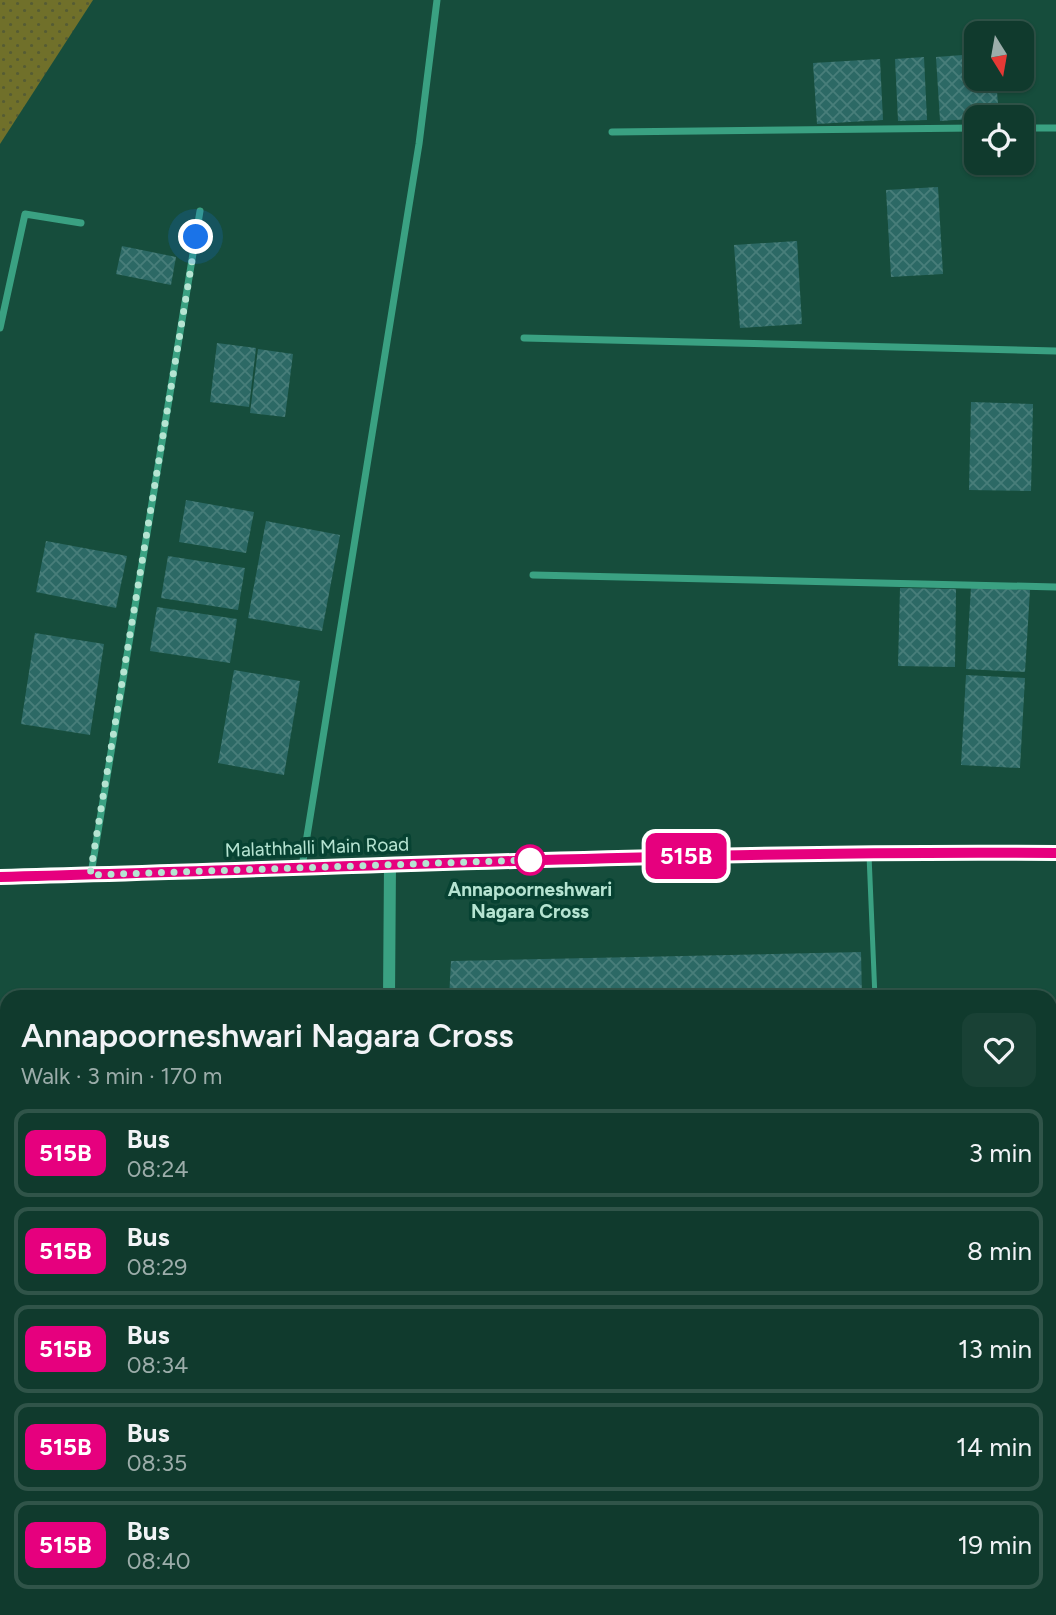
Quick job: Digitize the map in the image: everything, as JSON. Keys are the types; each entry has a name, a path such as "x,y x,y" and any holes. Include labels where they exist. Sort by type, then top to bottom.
{"main road":[{"name":"Malathhalli Main Road","path":"0,877 869,852 1056,853"}],"street":[{"path":"302,867 419,144 437,0"},
{"path":"612,132 964,128"},
{"path":"1034,128 1056,128"},
{"path":"90,875 200,211"},
{"path":"0,328 24,214 81,223"},
{"path":"524,338 1056,352"},
{"path":"533,575 1056,587"},
{"path":"388,990 390,864"}],"lane":[{"path":"869,852 875,990"}],"shaded area":[{"path":"0,0 93,0 0,144"}],"building":[{"path":"964,55 964,91 997,91 998,105 964,105 964,119 940,121 936,57"},
{"path":"924,57 927,120 898,121 895,59"},
{"path":"880,59 883,120 817,124 813,63"},
{"path":"938,187 943,274 891,277 886,190"},
{"path":"797,241 802,324 740,328 734,245"},
{"path":"122,246 176,257 171,285 116,274"},
{"path":"217,343 256,348 249,407 210,402"},
{"path":"258,349 293,354 285,417 250,413"},
{"path":"971,402 1033,404 1031,491 969,490"},
{"path":"186,500 254,512 246,553 179,542"},
{"path":"266,521 340,535 322,631 248,618"},
{"path":"46,541 127,556 116,608 36,592"},
{"path":"168,556 245,568 238,610 161,598"},
{"path":"971,587 1030,590 1025,672 966,669"},
{"path":"900,588 956,589 955,667 898,666"},
{"path":"157,607 237,619 230,663 150,651"},
{"path":"35,633 104,644 90,735 21,724"},
{"path":"234,670 300,681 284,775 218,763"},
{"path":"966,675 1025,678 1020,768 961,765"},
{"path":"861,952 862,990 449,990 451,961"}],"bus line":[{"name":"515B","path":"0,877 843,853 1056,853"}],"place":[{"name":"Annapoorneshwari Nagara Cross","path":"530,860"}],"route":[{"path":"196,237 90,875 530,860"}]}
